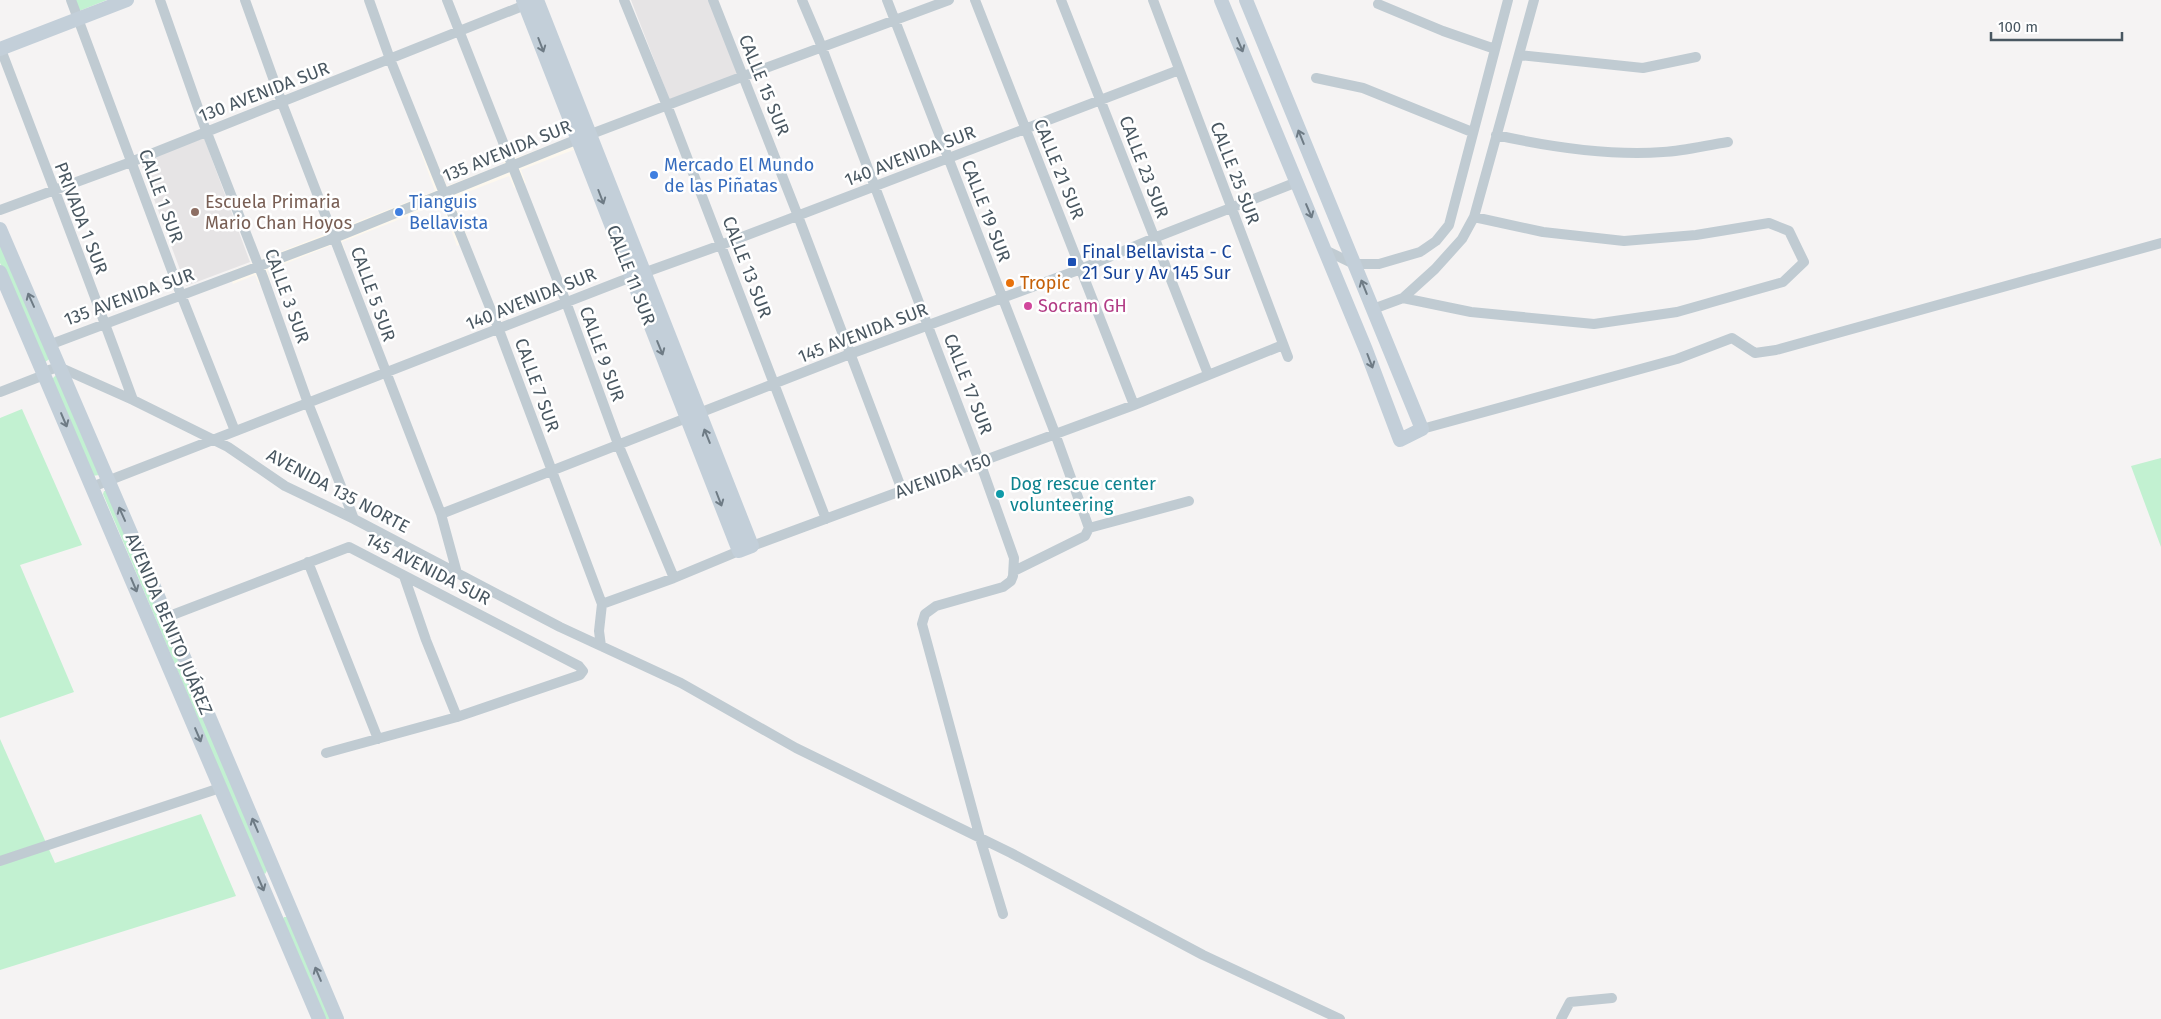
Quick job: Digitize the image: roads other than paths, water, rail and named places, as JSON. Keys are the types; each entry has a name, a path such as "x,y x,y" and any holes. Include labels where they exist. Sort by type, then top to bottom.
{"main road":[{"path":"0,48 126,0"},
{"path":"1240,0 1223,6 1325,250 1400,440 1422,429 1246,0"},
{"name":"CALLE 11 SUR","path":"532,1 745,549"},
{"name":"AVENIDA BENITO JUÁREZ","path":"0,229 337,1019"},
{"name":"AVENIDA BENITO JUÁREZ","path":"0,272 319,1019"}],"street":[{"name":"CALLE 1 SUR","path":"71,0 131,162 235,430"},
{"name":"CALLE 3 SUR","path":"160,0 206,132 259,266 308,403 354,519"},
{"name":"CALLE 5 SUR","path":"244,0 385,373 441,514 457,573"},
{"name":"CALLE 7 SUR","path":"369,0 390,59 499,330 602,604 599,631 601,646"},
{"name":"CALLE 9 SUR","path":"447,0 566,302 618,444 674,578"},
{"name":"CALLE 13 SUR","path":"624,0 667,105 826,519"},
{"name":"CALLE 15 SUR","path":"713,0 744,76 902,490"},
{"name":"CALLE 17 SUR","path":"802,0 980,463 1014,558 1014,571"},
{"name":"CALLE 19 SUR","path":"887,0 1055,434"},
{"name":"135 AVENIDA SUR","path":"49,345 334,238 667,105 949,0"},
{"name":"CALLE 21 SUR","path":"975,0 1134,405"},
{"name":"CALLE 23 SUR","path":"1062,0 1208,374"},
{"name":"CALLE 25 SUR","path":"1153,0 1288,357"},
{"path":"1325,250 1354,264 1379,264 1420,252 1436,241 1449,225 1508,0"},
{"path":"1373,309 1403,298 1435,269 1462,239 1474,216 1534,0"},
{"name":"130 AVENIDA SUR","path":"0,210 131,162 282,103 532,1"},
{"path":"1378,4 1442,31 1495,50"},
{"name":"PRIVADA 1 SUR","path":"0,48 52,190 105,323 133,400"},
{"path":"1519,55 1643,68 1696,56"},
{"name":"140 AVENIDA SUR","path":"92,487 235,430 499,330 638,274 798,216 1179,70"},
{"path":"1316,78 1363,88 1472,132"},
{"path":"1496,135 1544,146 1605,152 1664,152 1728,142"},
{"name":"145 AVENIDA SUR","path":"441,514 850,354 1081,268 1297,182"},
{"path":"1403,298 1471,312 1594,324 1677,312 1783,282 1804,262 1789,231 1769,223 1696,235 1624,241 1544,232 1474,216"},
{"path":"1422,429 1652,366 1732,338 1755,353 1776,350 2161,243"},
{"name":"AVENIDA 150","path":"602,604 902,490 1134,405 1283,345"},
{"path":"0,392 44,375 50,370 59,367"},
{"name":"AVENIDA 135 NORTE","path":"59,367 133,400 228,447 285,486 354,519 560,627 681,683 796,748 980,838 1203,955 1340,1019"},
{"path":"1003,914 980,838 922,624 925,614 936,606 1003,587 1011,581 1014,571 1085,536 1089,528 1055,434"},
{"path":"1089,528 1189,501"},
{"name":"145 AVENIDA SUR","path":"167,617 349,547 580,666 583,671 580,676 458,717"},
{"path":"308,562 378,739"},
{"path":"326,754 458,717 426,640 404,576"},
{"path":"0,861 220,788"},
{"path":"1560,1019 1570,1002 1612,998"}],"place":[{"name":"Mercado El Mundo de las Piñatas","path":"654,175"},
{"name":"Escuela Primaria Mario Chan Hoyos","path":"195,212"},
{"name":"Tianguis Bellavista","path":"399,212"},
{"name":"Final Bellavista - C 21 Sur y Av 145 Sur","path":"1072,262"},
{"name":"Tropic","path":"1010,283"},
{"name":"Socram GH","path":"1028,306"},
{"name":"Dog rescue center volunteering","path":"1000,494"}]}
